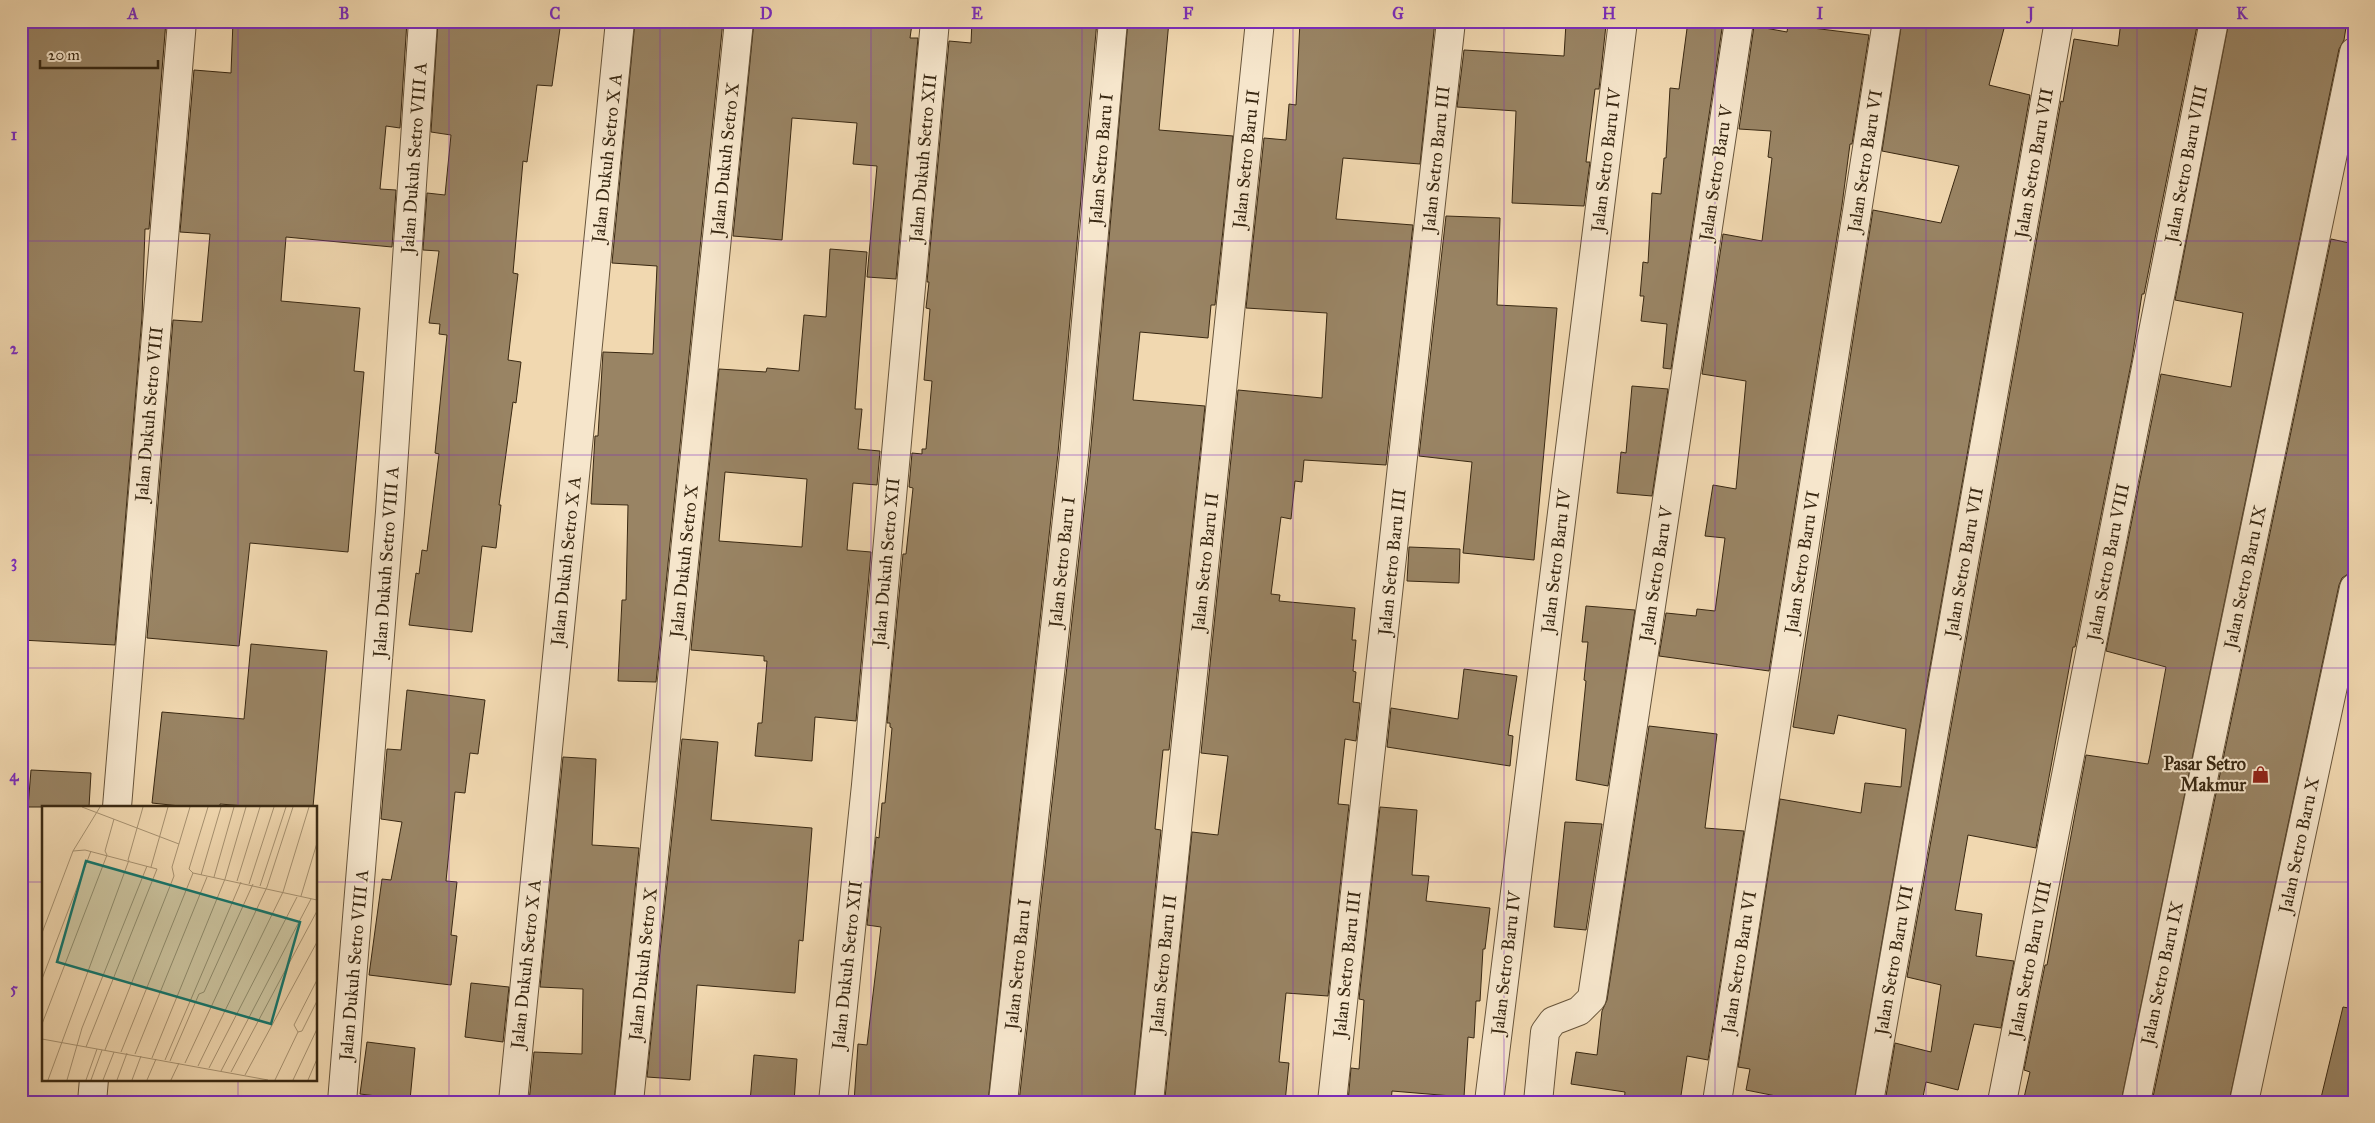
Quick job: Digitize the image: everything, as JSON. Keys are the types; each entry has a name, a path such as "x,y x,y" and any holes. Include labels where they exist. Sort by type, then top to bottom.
{"street":[{"name":"Jalan Dukuh Setro VIII","path":"117,806 182,21"},
{"name":"Jalan Dukuh Setro VIII A","path":"342,1102 390,512 423,21"},
{"name":"Jalan Dukuh Setro X A","path":"513,1102 620,21"},
{"name":"Jalan Dukuh Setro X","path":"629,1102 738,21"},
{"name":"Jalan Dukuh Setro XII","path":"833,1102 866,785 936,21"},
{"name":"Jalan Setro Baru I","path":"1002,1102 1074,455 1113,21"},
{"name":"Jalan Setro Baru II","path":"1149,1102 1260,21"},
{"name":"Jalan Setro Baru III","path":"1332,1102 1451,21"},
{"name":"Jalan Setro Baru IV","path":"1488,1102 1623,21"},
{"name":"Jalan Setro Baru V","path":"1538,1102 1546,1032 1553,1021 1579,1011 1592,998 1740,21"},
{"name":"Jalan Setro Baru VI","path":"1717,1102 1887,21"},
{"name":"Jalan Setro Baru VII","path":"1869,1102 2059,21"},
{"name":"Jalan Setro Baru VIII","path":"2002,1102 2214,21"},
{"name":"Jalan Setro Baru IX","path":"2136,1102 2354,52"},
{"name":"Jalan Setro Baru X","path":"2244,1102 2354,588"},
{"path":"92,1102 94,1080"}],"building":[{"path":"69,21 166,21 149,229 145,229 142,317 115,645 21,640 21,24 68,27"},
{"path":"233,21 407,21 400,128 386,126 380,189 396,190 392,247 286,237 281,301 360,308 354,371 364,372 348,552 250,543 239,646 147,638 173,320 202,322 210,234 180,232 194,70 231,73"},
{"path":"438,21 561,21 552,86 537,85 527,162 523,161 513,273 518,274 508,360 521,362 516,403 513,402 499,505 501,505 496,548 482,546 472,632 409,625 416,573 419,574 422,550 427,551 439,454 435,453 447,335 439,334 440,324 429,323 439,251 423,250 427,193 445,195 451,135 431,132"},
{"path":"635,21 687,24 687,21 723,21 656,682 618,681 622,600 626,600 628,505 591,504 595,436 598,436 603,352 653,354 657,266 612,263"},
{"path":"754,21 877,21 912,24 910,38 918,38 896,279 867,277 877,166 853,164 857,123 792,118 782,240 733,236"},
{"path":"972,21 1097,21 1058,453 988,1102 854,1102 858,1044 867,1045 881,927 867,925 876,837 879,838 882,803 885,803 892,728 890,723 887,723 903,554 906,554 913,488 909,487 912,453 922,454 922,449 926,449 932,381 924,380 930,309 926,308 929,282 927,282 949,41 971,43"},
{"path":"1128,21 1169,21 1159,130 1233,136 1215,305 1211,305 1208,338 1140,332 1133,400 1205,406 1169,750 1163,750 1155,829 1161,830 1134,1102 1019,1102 1090,457"},
{"path":"1300,21 1435,21 1420,164 1343,158 1336,219 1413,225 1386,465 1304,460 1302,482 1295,481 1291,519 1281,517 1271,594 1280,595 1279,601 1355,608 1352,640 1356,640 1353,671 1356,672 1353,702 1360,703 1356,741 1345,739 1338,804 1349,805 1328,996 1286,993 1279,1062 1289,1063 1285,1102 1207,1102 1165,1098 1192,832 1218,835 1228,756 1201,753 1238,390 1322,398 1327,313 1246,308 1264,138 1286,140 1289,104 1296,105"},
{"path":"1688,21 1723,22 1671,369 1663,368 1667,324 1641,321 1644,296 1640,296 1643,262 1648,263 1652,193 1661,194 1664,158 1666,158 1670,88 1679,89"},
{"path":"1902,21 2006,21 1989,85 2030,95 1854,1102 1806,1102 1746,1090 1750,1069 1738,1067 1780,799 1861,813 1865,783 1901,787 1906,729 1838,715 1834,734 1793,727 1873,210 1941,223 1959,166 1882,151"},
{"path":"2121,21 2198,21 2144,294 2142,294 2132,359 2075,647 2073,647 2036,848 1968,835 1955,910 1982,914 1976,956 2014,961 2001,1028 1974,1024 1958,1090 1926,1082 1922,1102 1885,1102 1895,1043 1931,1052 1941,985 1907,977 2061,101 2063,102 2074,39 2118,46"},
{"path":"2229,21 2347,21 2344,40 2339,49 2121,1102 2023,1102 2030,1072 2024,1070 2045,965 2047,965 2086,755 2148,764 2150,755 2166,667 2106,651 2161,374 2231,387 2243,313 2175,300"},
{"path":"1566,23 1606,25 1599,89 1595,89 1586,162 1590,162 1584,206 1512,203 1516,111 1457,107 1464,50 1564,56"},
{"path":"1788,25 1869,35 1852,144 1850,144 1769,671 1659,656 1666,613 1696,616 1697,609 1715,611 1725,538 1705,536 1713,485 1736,489 1746,381 1702,374 1723,234 1762,241 1772,158 1768,157 1771,131 1739,129 1754,26 1787,32"},
{"path":"1446,216 1500,218 1497,305 1557,308 1534,560 1463,553 1472,462 1419,456"},
{"name":"Pasar Setro Makmur","path":"2331,239 2354,244 2354,546 2348,574 2342,578 2339,585 2229,1102 2152,1102"},
{"path":"830,249 867,252 855,409 862,409 858,449 880,451 877,485 853,483 847,550 871,552 856,721 815,717 812,761 755,756 758,723 762,723 767,661 764,661 764,656 691,650 719,369 766,372 767,368 799,371 804,315 826,317","holes":["725,472 807,479 802,547 719,541"]},
{"path":"1632,386 1668,389 1652,496 1617,493 1621,452 1626,453"},
{"path":"1409,547 1460,549 1459,583 1407,581"},
{"path":"1586,606 1635,610 1608,786 1576,780 1586,681 1584,680 1588,642 1582,642"},
{"path":"251,644 327,651 313,806 220,804 220,806 180,806 152,803 162,712 244,719"},
{"path":"1464,669 1517,676 1508,735 1513,736 1510,766 1387,747 1391,708 1458,719"},
{"path":"407,690 485,700 478,754 470,753 465,793 455,792 446,881 457,882 451,935 457,936 451,985 369,975 382,879 391,880 402,822 381,819 387,749 401,750"},
{"path":"1649,726 1717,734 1705,828 1744,831 1708,1060 1687,1056 1680,1102 1624,1102 1625,1092 1571,1084 1576,1052 1597,1055 1602,1011 1607,1000"},
{"path":"682,739 718,742 711,820 812,828 803,941 799,940 795,993 697,985 690,1080 647,1077"},
{"path":"563,757 596,759 592,845 639,848 614,1102 529,1102 534,1052 582,1054 583,989 540,987"},
{"path":"31,770 91,773 89,806 28,807"},
{"path":"1380,807 1417,810 1412,875 1429,876 1426,901 1490,908 1485,949 1483,949 1480,1001 1476,1001 1474,1038 1468,1037 1464,1097 1392,1091 1391,1102 1348,1102 1351,1068 1359,1069 1364,1000 1359,999"},
{"path":"1565,822 1602,824 1586,930 1554,927"},
{"path":"471,983 509,987 503,1042 465,1037"},
{"path":"2343,1007 2354,1009 2354,1102 2320,1102"},
{"path":"367,1042 415,1048 410,1100 360,1094"},
{"path":"754,1055 797,1059 794,1102 750,1102"}],"place":[{"name":"Pasar Setro Makmur","path":"2260,774"}]}
